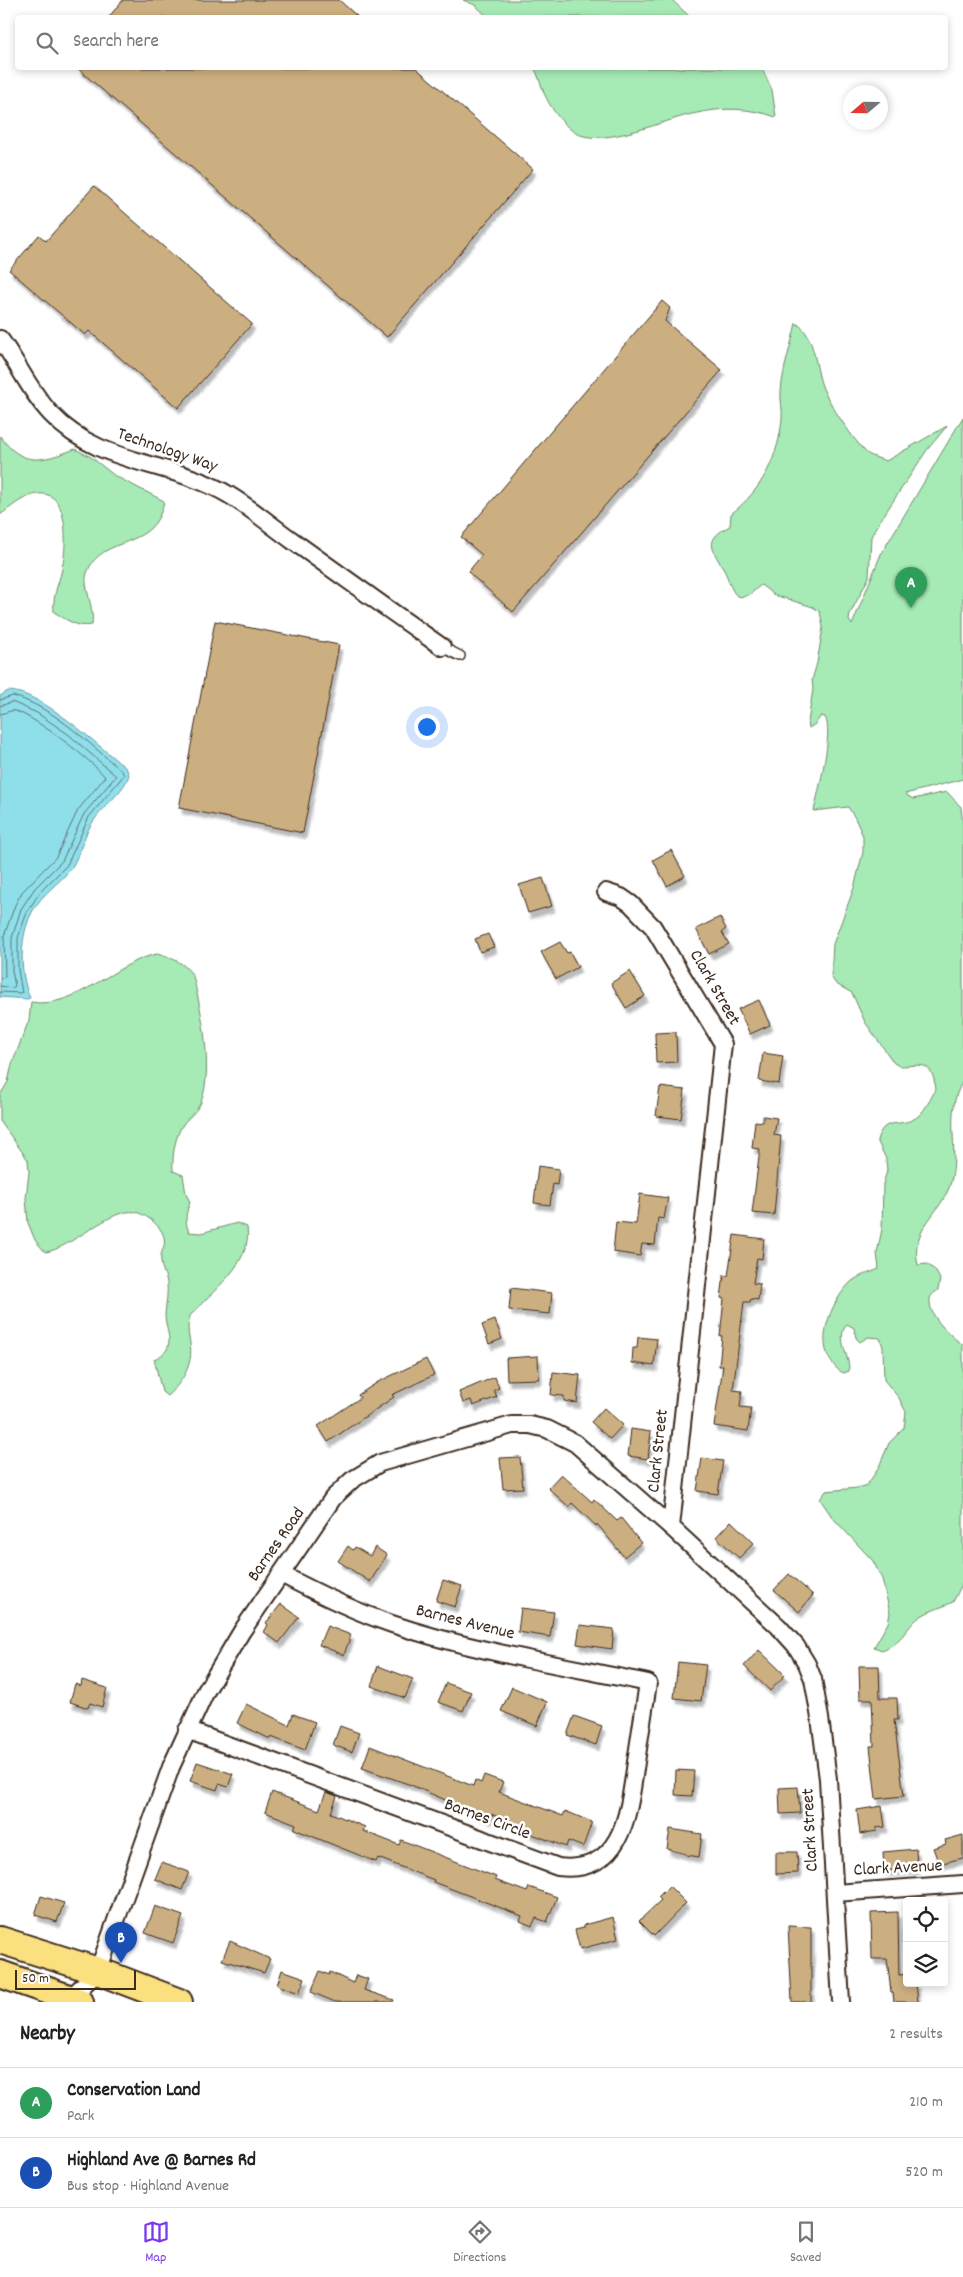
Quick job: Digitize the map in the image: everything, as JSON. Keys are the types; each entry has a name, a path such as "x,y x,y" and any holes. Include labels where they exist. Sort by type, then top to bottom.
{"main road":[{"path":"0,1940 98,1971 180,2002"},
{"path":"0,1974 72,2001"}],"street":[{"name":"Technology Way","path":"0,339 37,396 51,414 67,429 83,440 120,457 174,471 228,495 442,647"},
{"name":"Clark Street","path":"606,892 620,896 631,904 653,927 723,1044 671,1527 778,1626 796,1646 807,1664 817,1696 827,1770 841,2002"},
{"name":"Barnes Road","path":"98,1971 171,1767 187,1730 220,1665 333,1498 366,1470 400,1456 512,1425 530,1425 547,1428 575,1443 671,1527"},
{"name":"Barnes Avenue","path":"281,1574 340,1604 401,1627 547,1663 648,1683"},
{"name":"Barnes Circle","path":"187,1730 558,1867 567,1868 587,1864 599,1858 614,1845 621,1834 630,1805 648,1683"},
{"name":"Clark Avenue","path":"835,1893 963,1884"},
{"path":"72,2001 98,1971"}],"lane":[{"path":"442,647 460,656"}],"green space":[{"path":"463,0 672,0 688,15 486,15 475,5"},
{"path":"535,70 763,70 772,90 776,117 737,109 707,111 617,135 586,137 574,132 556,114 546,98"},
{"path":"796,323 802,328 811,343 822,386 830,402 849,432 868,454 886,461 947,426 927,450 871,537 869,577 850,614 849,620 852,625 881,554 963,417 963,779 905,794 913,799 947,792 961,807 963,825 963,1081 954,1105 954,1156 951,1182 947,1193 922,1231 916,1252 918,1265 927,1264 935,1270 940,1279 938,1290 930,1298 933,1314 947,1332 963,1345 963,1582 953,1602 921,1616 896,1642 882,1650 874,1647 888,1623 890,1613 882,1579 873,1561 832,1517 820,1499 826,1491 857,1488 867,1485 878,1469 889,1443 904,1428 906,1412 899,1398 884,1380 883,1347 880,1338 868,1337 860,1342 856,1338 854,1328 847,1324 842,1335 849,1371 844,1373 830,1360 826,1351 825,1340 828,1319 844,1289 857,1278 879,1269 877,1253 882,1229 883,1184 887,1171 886,1159 877,1140 880,1133 887,1125 906,1122 916,1118 936,1089 934,1079 925,1066 899,1066 894,1063 865,1022 852,993 836,984 831,977 833,944 854,888 863,852 863,836 848,807 814,811 828,735 825,717 821,716 809,728 808,722 813,689 812,680 823,627 820,612 813,607 774,595 761,585 747,595 737,596 712,546 716,536 730,526 731,514 752,494 773,459 782,418 781,394 783,373"},
{"path":"0,436 17,453 34,459 53,457 75,449 91,457 115,476 164,501 159,517 150,529 104,552 94,561 87,573 86,584 92,611 92,625 77,624 54,612 55,593 62,569 65,529 59,506 53,498 45,494 29,496 0,515"},
{"path":"157,954 178,961 193,976 205,1039 205,1088 200,1105 178,1133 173,1159 173,1171 183,1175 186,1194 190,1202 186,1217 187,1228 189,1232 201,1233 237,1223 247,1227 244,1253 237,1265 229,1276 190,1316 188,1329 191,1351 188,1366 182,1379 167,1396 162,1392 154,1359 162,1355 166,1350 169,1340 165,1314 167,1283 161,1261 165,1241 162,1232 147,1217 135,1212 125,1212 102,1222 55,1250 45,1252 35,1240 28,1223 26,1198 29,1172 28,1160 0,1121 0,1095 8,1082 12,1064 29,1020 31,1002 48,1003 64,999 126,966"}],"water":[{"path":"8,691 22,693 53,710 86,734 126,768 129,774 120,791 91,824 72,867 42,898 27,924 22,949 22,962 26,987 30,998 27,999 0,997 0,696"}],"building":[{"path":"123,0 339,0 356,15 110,15"},
{"path":"79,70 418,70 533,169 387,337"},
{"path":"94,186 252,324 178,408 89,331 85,335 9,270 39,235 46,241"},
{"path":"662,301 670,308 665,321 722,370 513,612 468,572 482,555 461,537"},
{"path":"215,621 339,645 303,833 179,808"},
{"path":"671,850 685,876 667,886 653,860"},
{"path":"543,878 552,906 528,913 519,885"},
{"path":"720,917 726,929 722,932 729,944 709,954 696,929"},
{"path":"488,934 494,947 480,952 475,939"},
{"path":"560,942 567,953 570,952 578,967 556,979 541,952"},
{"path":"630,971 645,996 626,1008 611,983"},
{"path":"759,1000 770,1025 750,1034 738,1009"},
{"path":"676,1032 677,1062 656,1063 655,1033"},
{"path":"763,1053 783,1056 779,1084 759,1081"},
{"path":"660,1087 685,1090 681,1119 656,1116"},
{"path":"763,1116 777,1118 774,1135 781,1136 774,1215 752,1213 760,1149 752,1148 755,1121 763,1122"},
{"path":"538,1166 559,1169 557,1185 553,1184 550,1205 534,1203"},
{"path":"640,1194 668,1198 664,1219 658,1218 655,1245 642,1244 640,1256 613,1252 616,1222 636,1224"},
{"path":"734,1235 764,1239 762,1259 757,1258 753,1283 760,1284 758,1300 751,1299 750,1302 744,1302 733,1390 742,1391 740,1407 751,1408 748,1431 714,1426 723,1366 719,1366 724,1299 721,1298 724,1275 728,1276"},
{"path":"511,1288 552,1293 550,1314 509,1310"},
{"path":"495,1320 502,1339 489,1344 482,1325"},
{"path":"638,1337 657,1339 654,1366 632,1363 633,1348 637,1348"},
{"path":"538,1356 539,1379 507,1380 506,1358"},
{"path":"426,1359 434,1375 392,1395 394,1397 328,1442 318,1426 360,1398 358,1395 378,1382"},
{"path":"553,1372 580,1375 577,1403 564,1401 564,1396 551,1395"},
{"path":"495,1377 499,1388 494,1390 497,1397 473,1406 471,1400 463,1403 459,1392"},
{"path":"604,1408 623,1425 610,1439 591,1422"},
{"path":"631,1429 651,1432 648,1459 628,1456"},
{"path":"520,1457 523,1488 503,1489 500,1458"},
{"path":"702,1458 723,1461 718,1494 697,1491"},
{"path":"561,1474 592,1502 594,1499 617,1521 621,1518 641,1543 624,1557 597,1524 596,1526 572,1503 569,1507 548,1488"},
{"path":"731,1521 754,1543 739,1558 716,1537"},
{"path":"348,1546 353,1550 355,1547 370,1556 375,1547 387,1555 370,1582 338,1561"},
{"path":"789,1574 813,1595 799,1612 774,1590"},
{"path":"443,1580 462,1586 455,1607 436,1601"},
{"path":"281,1604 299,1617 279,1643 264,1632 268,1625 266,1623"},
{"path":"521,1608 554,1612 550,1637 518,1632"},
{"path":"580,1625 614,1629 612,1649 577,1644"},
{"path":"327,1626 351,1635 344,1655 319,1645"},
{"path":"759,1650 785,1675 770,1691 744,1666"},
{"path":"678,1662 706,1665 701,1701 674,1698"},
{"path":"378,1666 413,1679 405,1698 371,1686"},
{"path":"859,1666 879,1666 880,1698 897,1698 898,1720 894,1720 904,1796 876,1799 870,1746 874,1746 872,1699 860,1699"},
{"path":"82,1680 107,1688 102,1707 90,1703 88,1708 70,1702 75,1684 81,1686"},
{"path":"446,1683 471,1692 463,1711 438,1702"},
{"path":"512,1687 547,1702 537,1726 501,1711"},
{"path":"246,1704 289,1725 293,1714 315,1722 305,1750 271,1737 270,1739 237,1723"},
{"path":"574,1716 602,1726 596,1745 567,1735"},
{"path":"340,1726 359,1733 352,1752 333,1745"},
{"path":"370,1746 473,1786 475,1780 481,1783 484,1775 503,1782 499,1792 563,1816 565,1811 592,1822 583,1847 568,1841 566,1847 524,1831 526,1828 491,1814 489,1819 411,1785 362,1768"},
{"path":"197,1762 233,1774 228,1787 219,1784 217,1790 190,1781"},
{"path":"676,1770 694,1771 692,1796 675,1795"},
{"path":"798,1787 800,1813 780,1814 779,1788"},
{"path":"272,1792 319,1810 326,1792 337,1796 331,1813 365,1827 363,1831 399,1845 401,1840 496,1877 495,1880 527,1892 529,1887 557,1897 547,1922 536,1918 532,1926 520,1921 522,1916 433,1882 434,1880 378,1858 376,1862 294,1829 296,1824 265,1812"},
{"path":"882,1806 885,1827 876,1828 877,1831 860,1834 857,1810"},
{"path":"670,1829 702,1834 699,1857 667,1849"},
{"path":"963,1835 963,1858 939,1864 933,1848 946,1844 945,1840"},
{"path":"916,1849 917,1869 884,1871 883,1852"},
{"path":"776,1852 797,1852 798,1873 776,1874"},
{"path":"162,1862 189,1872 182,1890 155,1879"},
{"path":"669,1886 686,1903 654,1936 639,1921 661,1900 658,1897"},
{"path":"41,1896 64,1903 57,1922 35,1915"},
{"path":"155,1906 183,1916 173,1943 145,1933"},
{"path":"898,1912 899,1975 903,1974 903,1987 916,1987 918,2002 894,2002 887,1959 872,1959 871,1913"},
{"path":"613,1917 618,1939 580,1949 575,1930 584,1928 584,1925"},
{"path":"788,1926 811,1927 811,2002 792,2002"},
{"path":"230,1941 270,1959 264,1973 222,1960"},
{"path":"282,1970 305,1978 299,1993 277,1985"},
{"path":"320,1971 329,1975 330,1972 353,1983 356,1975 368,1979 364,1990 394,2000 393,2002 335,2002 311,1992"}],"place":[{"name":"Conservation Land","path":"911,608"},
{"name":"Highland Ave @ Barnes Rd","path":"121,1963"}]}
